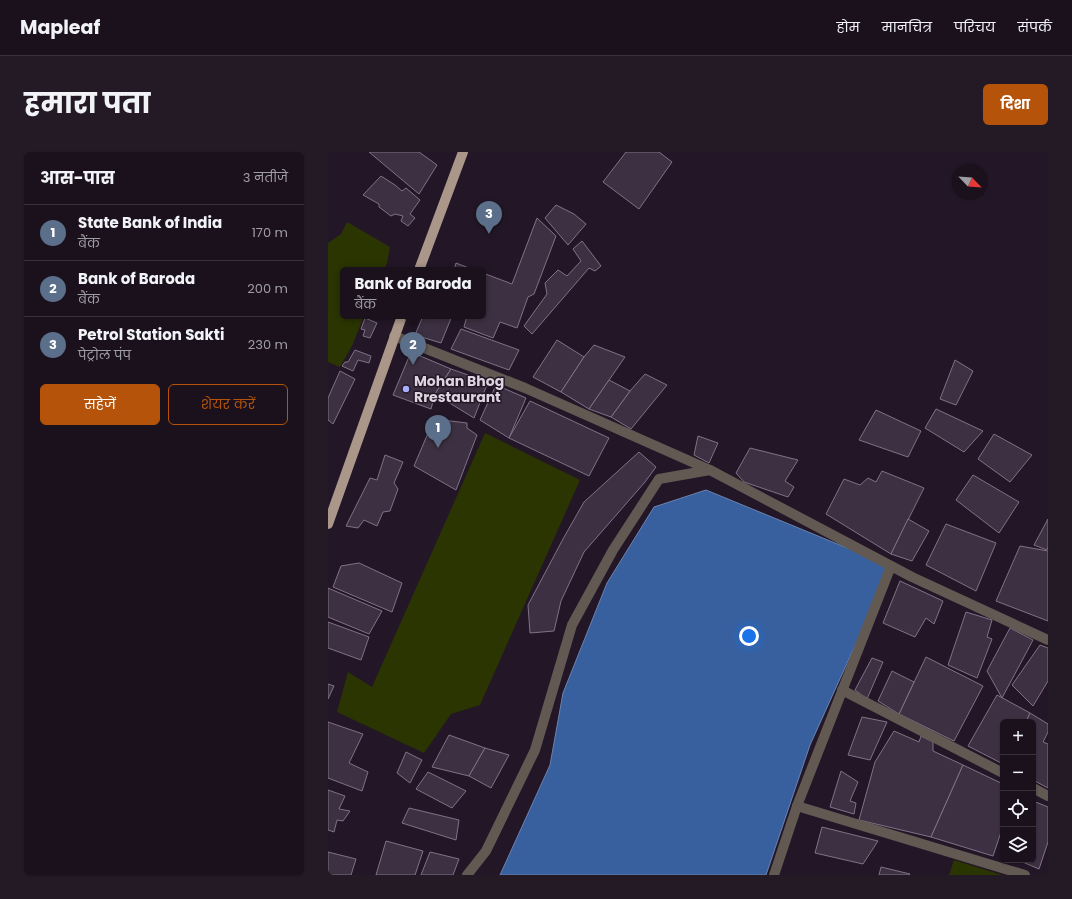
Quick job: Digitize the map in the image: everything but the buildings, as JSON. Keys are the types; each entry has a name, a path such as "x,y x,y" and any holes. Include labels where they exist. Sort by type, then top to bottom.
{"main road":[{"path":"420,267 463,152"},
{"path":"328,524 401,319"}],"street":[{"path":"394,336 525,388 710,470 891,566 1048,640"},
{"path":"468,875 486,851 535,750 572,624 613,550 659,479 710,470"},
{"path":"774,875 797,806 891,566"},
{"path":"842,690 1000,771"},
{"path":"1036,790 1048,796"},
{"path":"797,806 1025,875"}],"green space":[{"path":"347,222 390,247 385,267 340,267 340,319 363,319 352,346 340,367 328,362 328,243 341,234"},
{"path":"485,433 580,480 480,705 451,714 424,753 337,712 348,672 372,687"},
{"path":"954,860 1002,875 949,875"}],"water":[{"path":"706,490 891,566 810,745 766,875 500,875 550,765 563,693 607,583 654,507"}],"place":[{"name":"Petrol Station Sakti","path":"489,234"},
{"name":"Bank of Baroda","path":"413,365"},
{"name":"Mohan Bhog Rrestaurant","path":"406,389"},
{"name":"State Bank of India","path":"438,448"}]}
